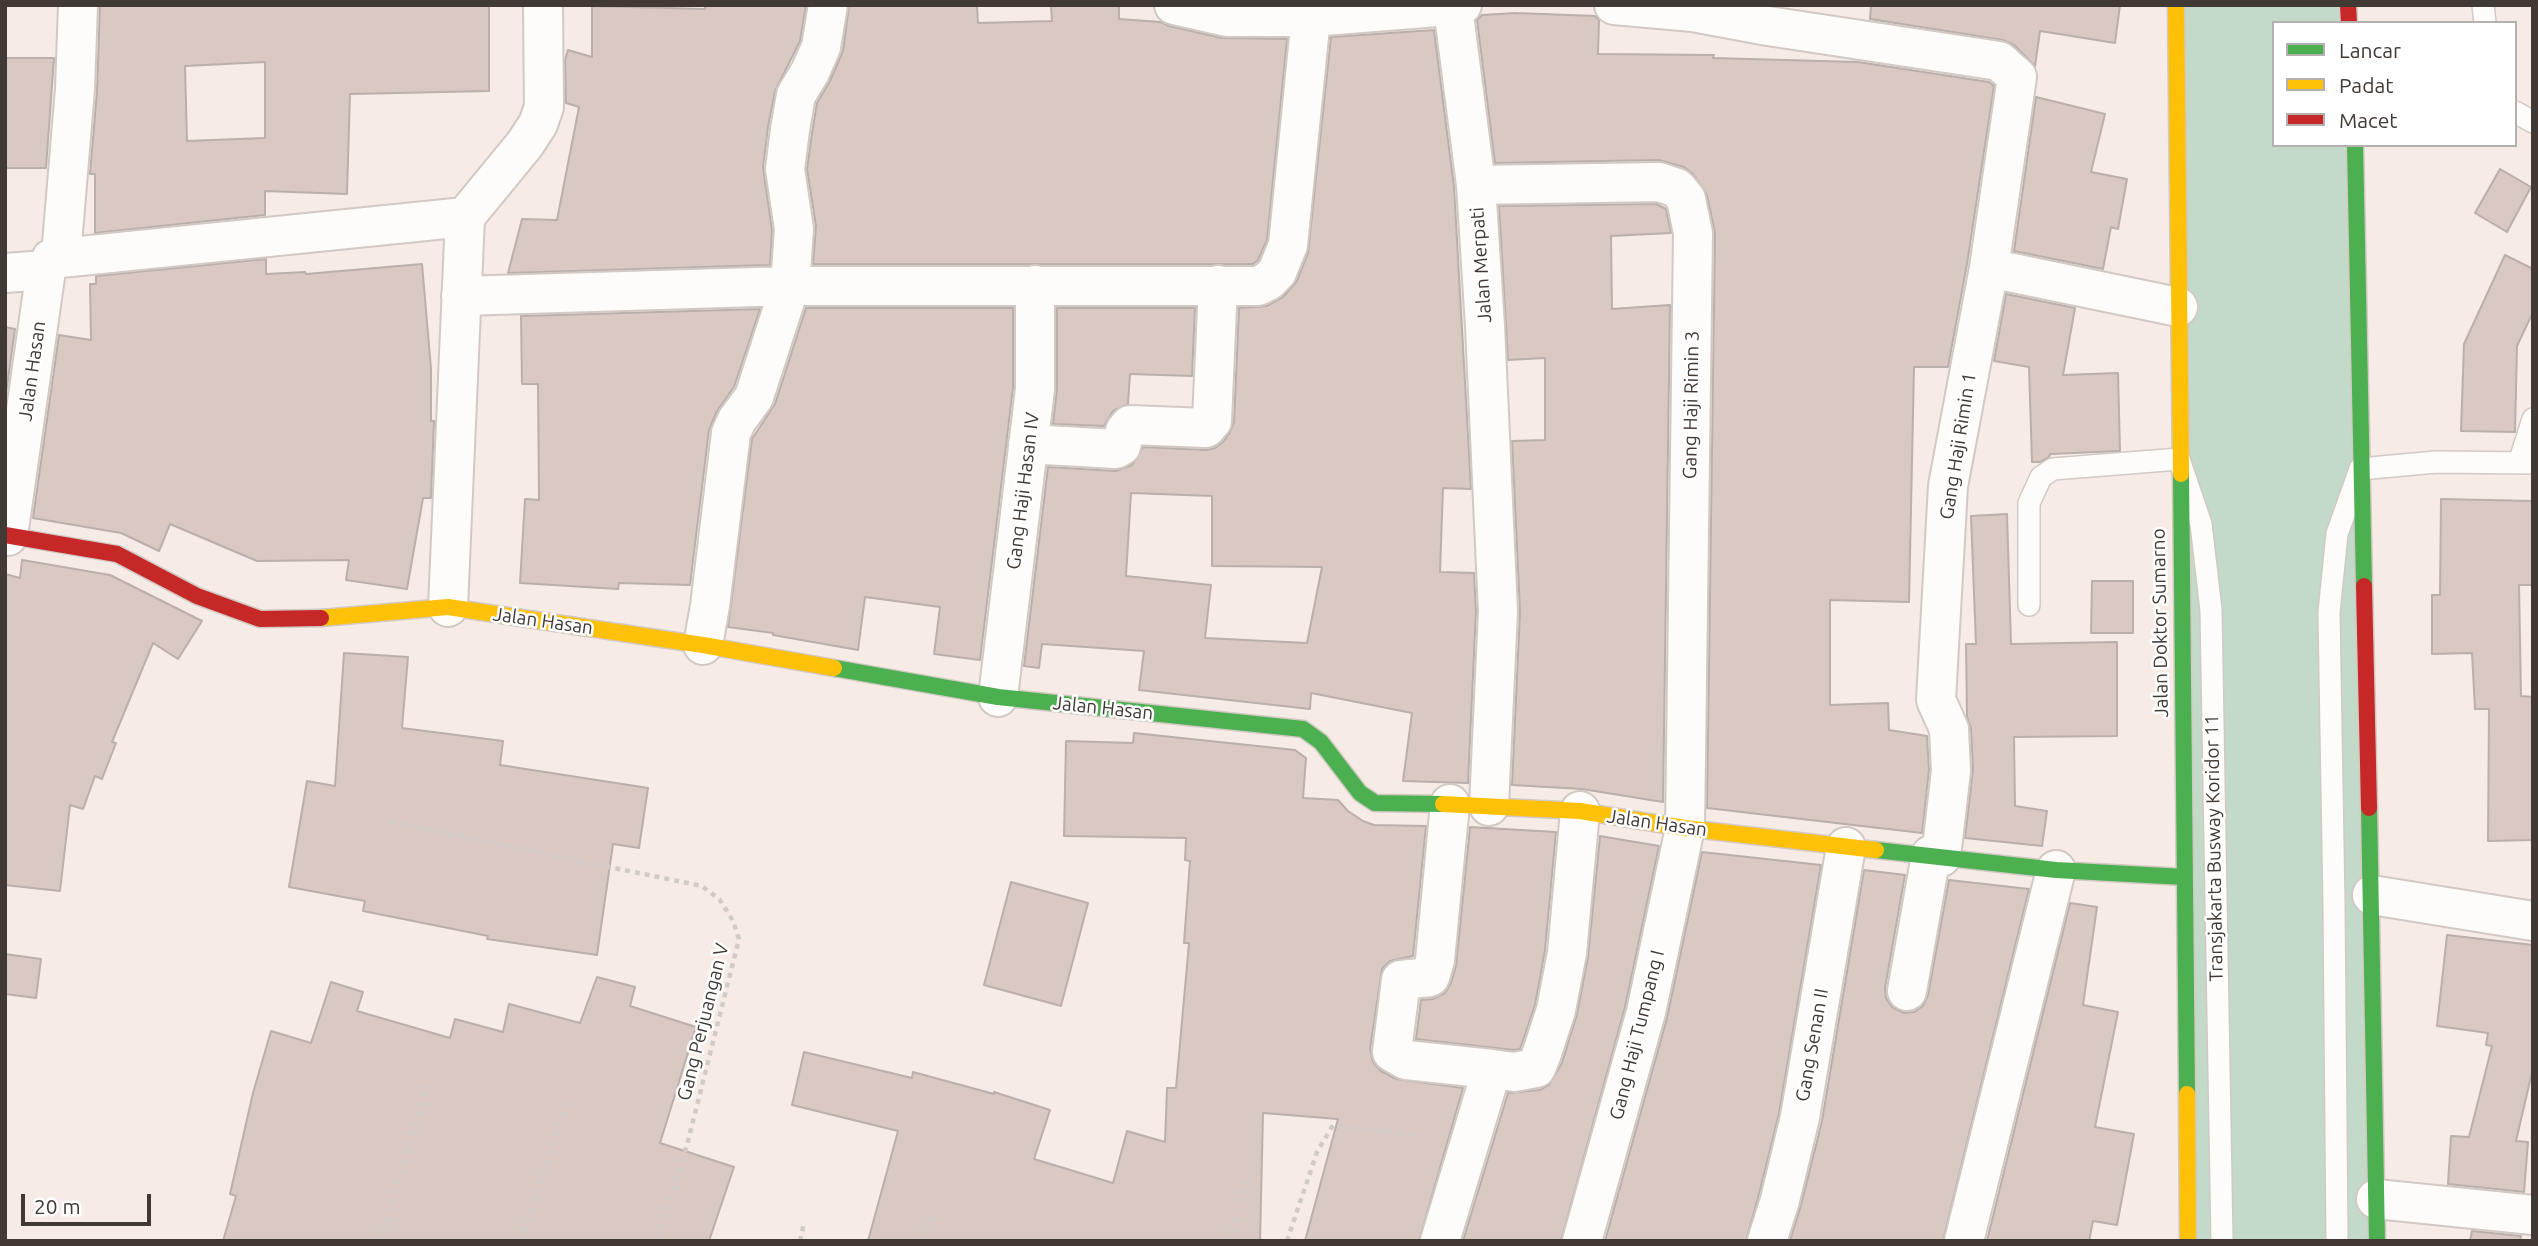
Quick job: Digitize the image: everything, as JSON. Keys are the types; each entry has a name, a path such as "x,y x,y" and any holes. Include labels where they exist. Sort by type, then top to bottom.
{"main road":[{"name":"Jalan Doktor Sumarno","path":"2176,5 2188,1241"},
{"path":"2355,147 2377,1241"},
{"name":"Jalan Hasan","path":"7,536 117,554 197,596 260,619 340,618 448,607 703,645 998,697 1303,729 1321,742 1360,793 1375,803 1580,811 1685,828 2056,870 2184,877"}],"street":[{"name":"Jalan Hasan","path":"7,536 54,263 75,89 78,5"},
{"path":"448,607 465,217 525,144 538,124 544,107 543,5"},
{"path":"703,645 731,433 754,397 790,286 794,229 785,169 790,130 796,95 821,47 828,5"},
{"name":"Jalan Merpati","path":"1174,5 1227,17 1311,17 1458,6 1476,185 1498,611 1489,806"},
{"name":"Gang Haji Rimin 1","path":"1614,5 1693,12 1999,61 2017,77 1989,268 1948,486 1936,700 1948,729 1951,771 1936,856 1906,991"},
{"path":"461,296 790,286 1258,286 1277,272 1288,244 1311,17"},
{"name":"Gang Haji Rimin 3","path":"1476,185 1659,182 1677,188 1686,199 1693,233 1685,828"},
{"path":"5,273 54,263 465,217"},
{"path":"1989,268 2178,307"},
{"name":"Gang Haji Hasan IV","path":"998,697 1035,389 1035,285"},
{"path":"1028,444 1116,449 1121,446 1125,430 1130,425 1206,428 1212,421 1218,285"},
{"path":"1450,804 1435,960 1430,977 1401,981 1392,1052 1406,1060 1514,1072 1536,1068 1556,1010 1567,953 1580,811"},
{"name":"Gang Haji Tumpang I","path":"1582,1241 1646,1012 1685,828"},
{"name":"Gang Senan II","path":"1767,1241 1800,1117 1846,847"},
{"path":"1964,1241 2056,870"},
{"path":"2372,895 2533,921"},
{"path":"1440,1241 1492,1069"},
{"path":"2376,1199 2533,1214"}],"lane":[{"path":"2517,113 2533,122"},
{"path":"2337,1241 2329,612 2337,534 2360,469 2436,462 2526,463 2533,419"},
{"path":"2028,605 2029,503 2041,477 2053,470 2179,459"},
{"name":"Transjakarta Busway Koridor 11","path":"2179,459 2201,524 2211,610 2222,1241"}],"path":[{"name":"Gang Perjuangan V","path":"390,822 702,886 720,900 733,921 739,939 688,1141 658,1241"},
{"path":"381,1241 428,1084"},
{"path":"522,1241 566,1102"},
{"path":"1287,1241 1317,1152 1333,1125 1417,1136"},
{"path":"1229,1241 1249,1178"},
{"path":"924,1241 932,1215"},
{"path":"800,1241 804,1223"}],"green space":[{"path":"2176,5 2350,5 2350,21 2272,21 2272,147 2353,147 2374,1241 2188,1241"}],"building":[{"path":"100,5 489,5 489,91 350,94 347,194 265,191 265,215 95,233 95,174 90,174","holes":["265,62 265,138 187,141 185,66"]},
{"path":"705,5 806,5 800,41 775,91 768,127 763,167 772,230 770,265 508,273 522,219 557,220 579,107 566,103 565,60 568,50 592,57 592,6 705,9"},
{"path":"849,5 977,5 978,23 1052,21 1051,5 1119,5 1119,19 1161,22 1222,38 1287,39 1267,240 1258,260 1253,264 813,264 816,226 807,169 812,133 817,103 843,51"},
{"path":"1871,5 2120,5 2115,43 2040,31 2035,66 2014,45 2003,40 1870,19"},
{"path":"1516,13 1595,16 1599,20 1598,54 1714,55 1713,58 1858,62 1989,82 1994,86 1967,264 1948,367 1914,367 1909,602 1830,600 1830,705 1888,703 1889,730 1927,736 1929,770 1922,833 1707,808 1715,233 1707,195 1693,174 1684,167 1659,160 1495,163 1477,20 1482,15"},
{"path":"1434,30 1454,187 1471,489 1443,488 1440,572 1474,573 1476,611 1468,783 1403,781 1412,713 1311,693 1310,709 1139,690 1144,651 1042,644 1039,668 1024,666 1048,467 1116,471 1132,465 1143,447 1206,450 1215,448 1229,434 1234,422 1239,308 1267,306 1283,297 1297,281 1308,253 1331,37","holes":["1131,493 1212,496 1212,566 1322,567 1307,643 1205,638 1211,585 1126,576"]},
{"path":"5,58 54,58 46,168 5,168"},
{"path":"2036,97 2105,114 2091,172 2127,179 2118,229 2111,227 2103,269 2014,251"},
{"path":"2500,169 2531,187 2507,232 2475,213"},
{"path":"1656,204 1666,209 1671,233 1611,236 1612,309 1670,305 1663,802 1582,789 1512,785 1520,612 1512,441 1545,440 1545,358 1508,360 1499,206"},
{"path":"2505,255 2533,269 2533,312 2517,346 2515,432 2461,431 2464,344"},
{"path":"266,259 266,274 306,274 422,264 431,369 431,421 434,421 431,498 423,498 407,589 346,580 349,560 257,561 170,524 159,551 121,533 33,518 59,335 91,340 90,284 96,284 96,276"},
{"path":"2006,294 2075,308 2063,375 2118,373 2120,451 2050,454 2040,462 2032,462 2029,367 1994,361"},
{"path":"806,308 1013,308 1013,388 980,660 934,654 940,607 865,597 858,650 728,627 752,439 775,404"},
{"path":"1057,308 1195,308 1192,376 1130,374 1128,404 1113,411 1104,426 1053,424 1057,389"},
{"path":"760,309 734,387 717,411 709,430 690,585 619,583 618,589 520,583 525,499 539,500 538,384 522,384 521,316"},
{"path":"5,327 15,329 5,401"},
{"path":"2441,499 2533,501 2533,585 2519,585 2521,696 2533,697 2533,840 2488,841 2489,709 2475,709 2472,653 2432,654 2432,595 2440,595"},
{"path":"2007,514 2011,644 2117,642 2117,736 2014,737 2015,806 2047,811 2042,846 1965,838 1973,770 1971,728 1967,717 1966,644 1976,644 1971,516"},
{"path":"22,560 110,575 202,621 178,659 153,643 112,742 116,743 102,779 95,776 83,809 70,805 60,891 5,885 5,574 20,578"},
{"path":"2092,581 2133,581 2133,633 2091,633"},
{"path":"344,653 408,657 402,728 503,741 500,765 648,788 639,848 613,844 597,955 487,939 488,936 363,911 365,901 289,887 307,781 335,786"},
{"path":"1134,733 1295,750 1306,758 1303,798 1338,800 1348,811 1374,825 1426,826 1413,956 1390,961 1382,969 1370,1049 1373,1062 1381,1071 1396,1079 1463,1088 1419,1241 1305,1241 1338,1119 1263,1113 1260,1241 868,1241 898,1131 792,1105 804,1052 912,1078 913,1072 994,1092 1050,1110 1034,1159 1113,1183 1127,1131 1165,1142 1167,1088 1176,1088 1189,943 1184,943 1190,861 1185,860 1186,838 1064,836 1066,741 1133,743"},
{"path":"1470,827 1556,832 1545,950 1535,1005 1520,1049 1416,1039 1421,1000 1433,999 1445,993 1456,966"},
{"path":"1600,836 1659,846 1625,1007 1561,1241 1463,1241 1508,1093 1540,1090 1549,1085 1562,1063 1577,1014 1588,957"},
{"path":"1702,852 1821,865 1779,1113 1759,1194 1746,1241 1605,1241 1667,1018"},
{"path":"1864,870 1905,875 1885,988 1886,998 1892,1007 1904,1013 1914,1012 1923,1006 1928,995 1949,880 2029,889 1943,1241 1790,1241 1822,1121"},
{"path":"1011,882 1088,903 1061,1006 984,985"},
{"path":"2070,903 2097,907 2083,1005 2118,1012 2095,1127 2134,1134 2117,1225 2093,1221 2089,1241 1987,1241"},
{"path":"2447,935 2533,945 2533,1068 2516,1141 2528,1142 2524,1192 2448,1184 2451,1136 2469,1137 2492,1046 2486,1045 2488,1033 2437,1026"},
{"path":"5,954 41,959 36,998 5,994"},
{"path":"597,977 635,987 630,1006 696,1027 660,1143 734,1167 709,1241 223,1241 236,1196 230,1194 253,1093 271,1031 311,1043 331,982 363,992 357,1011 450,1038 455,1019 503,1032 509,1004 580,1023"},
{"path":"2472,1231 2521,1236 2520,1241 2470,1241"}],"traffic: fast":[{"path":"2355,147 2364,586"},
{"path":"2181,474 2187,1094"},
{"path":"834,668 998,697 1303,729 1321,742 1360,793 1375,803 1443,804"},
{"path":"2369,808 2377,1241"},
{"path":"1876,850 2056,870 2184,877"}],"traffic: slow":[{"path":"2176,5 2181,474"},
{"path":"321,618 448,607 703,645 834,668"},
{"path":"1443,804 1580,811 1685,828 1876,850"},
{"path":"2187,1094 2188,1241"}],"traffic: jam":[{"path":"2348,5 2349,21"},
{"path":"5,535 117,554 197,596 260,619 321,618"},
{"path":"2364,586 2369,808"}]}
